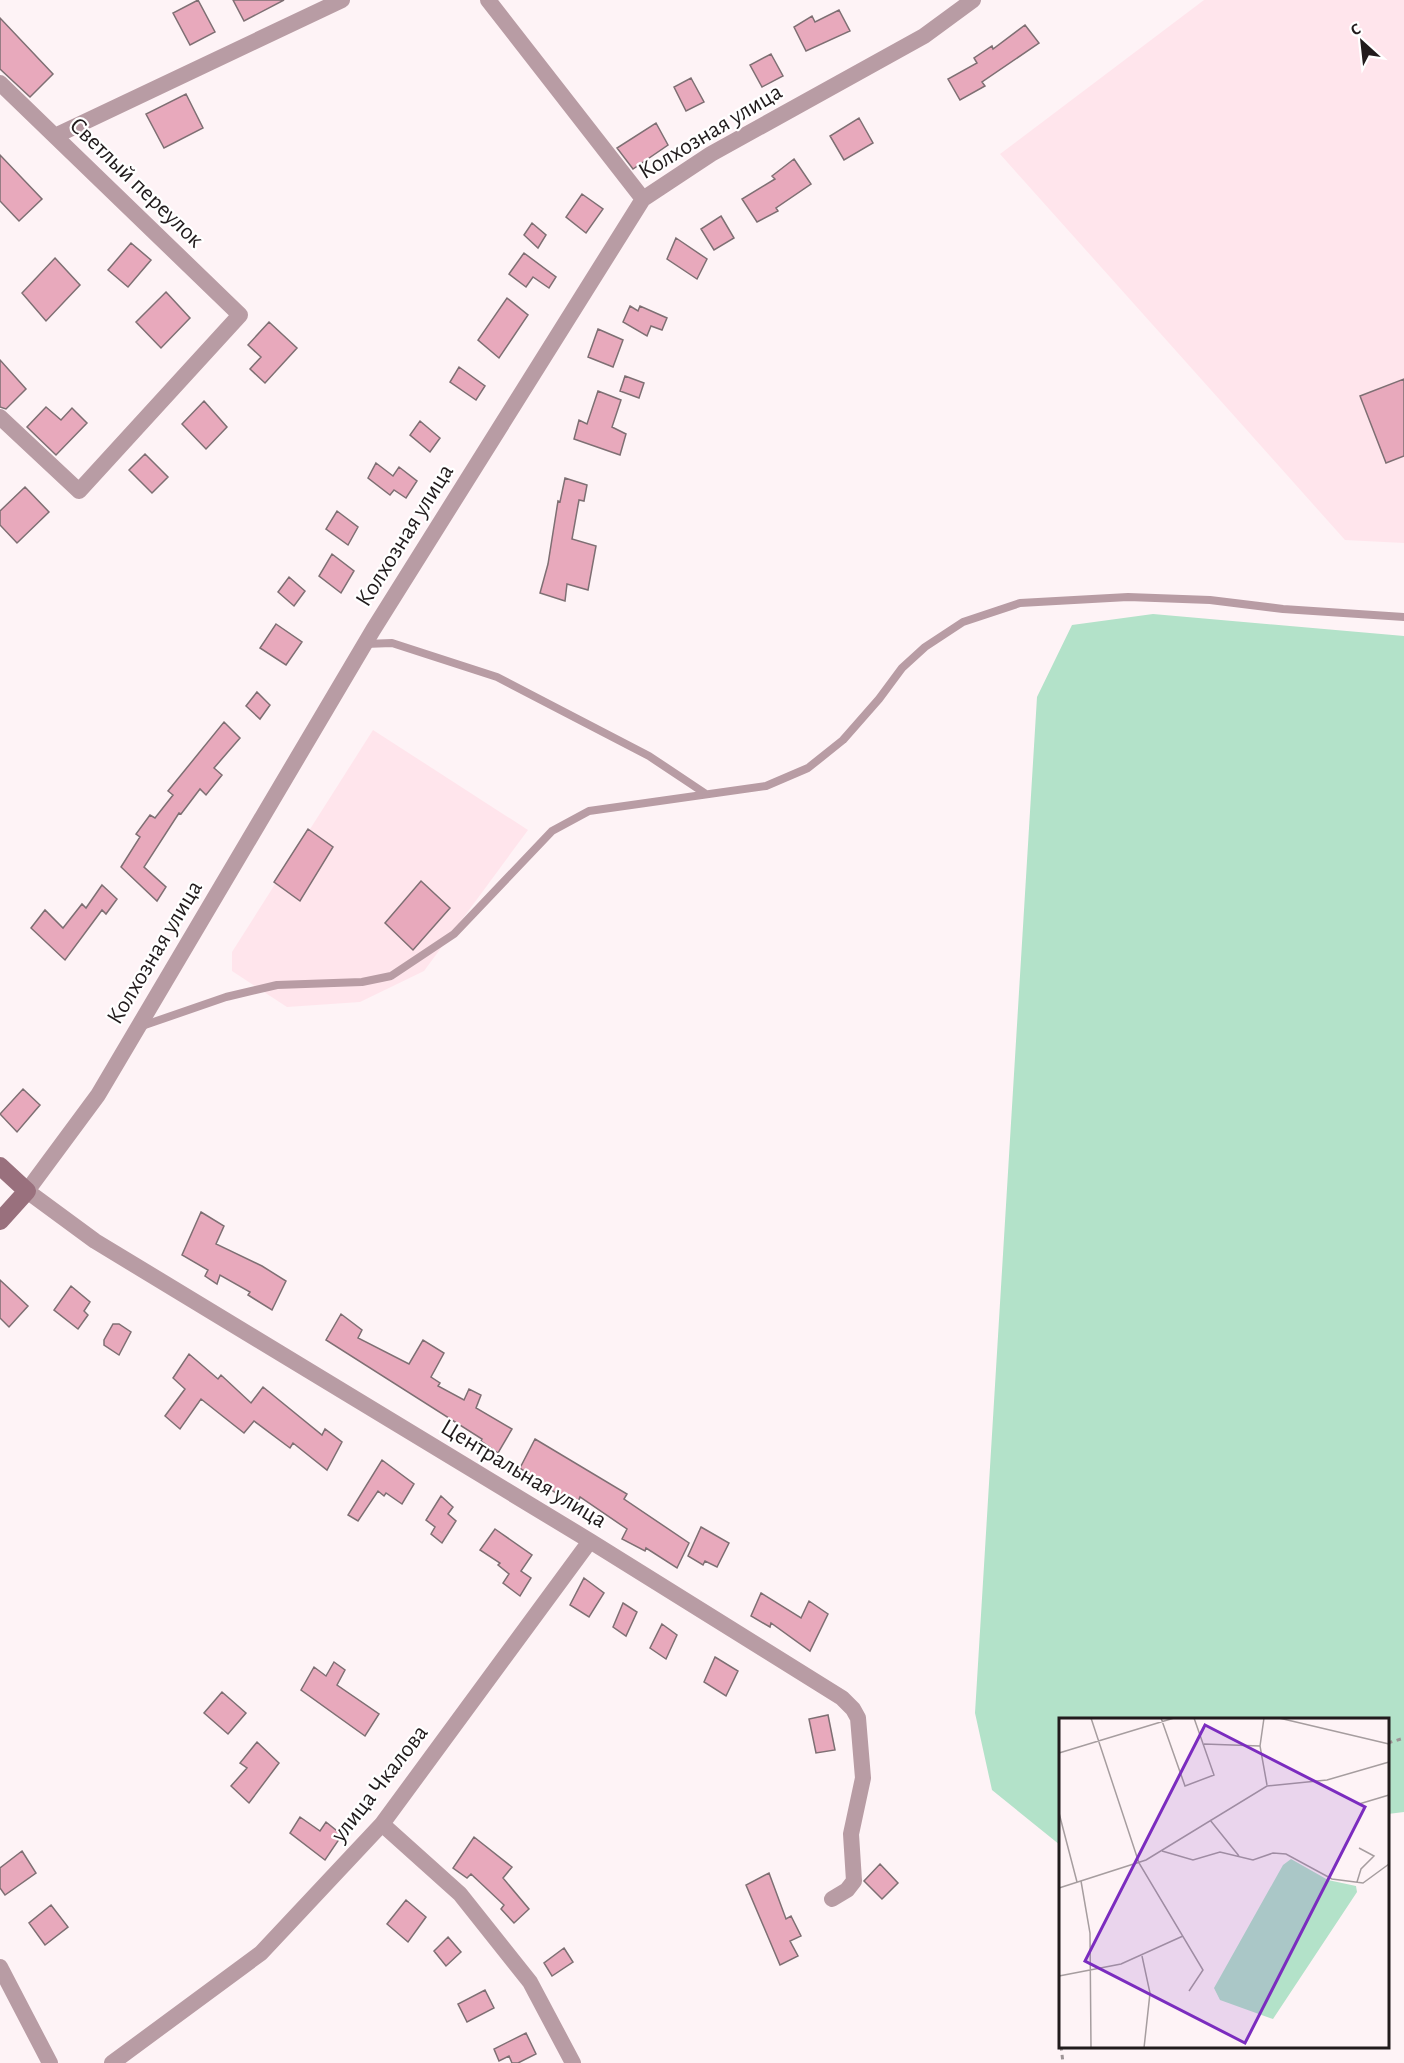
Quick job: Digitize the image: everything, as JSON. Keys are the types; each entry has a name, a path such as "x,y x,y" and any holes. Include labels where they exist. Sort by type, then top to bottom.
{"street":[{"path":"55,136 342,0"},
{"path":"488,0 643,199"},
{"name":"Колхозная улица","path":"0,1221 27,1191 98,1095 364,644 643,199 711,154 924,36 973,0"},
{"name":"Светлый переулок","path":"0,83 240,315 79,491 0,417"},
{"name":"Центральная улица","path":"0,1166 27,1191 95,1241 590,1541 842,1698 853,1709 861,1728 863,1778 851,1834 854,1881 847,1890 832,1899"},
{"name":"улица Чкалова","path":"112,2063 261,1953 382,1824 590,1541"},
{"path":"382,1824 460,1894 530,1982 573,2063"},
{"path":"0,1967 50,2063"}],"lane":[{"path":"138,1027 226,997 278,985 362,982 391,976 454,934 552,831 589,811 766,786 808,768 843,740 879,699 902,668 925,647 963,622 1020,603 1128,597 1210,600 1283,609 1404,617"},
{"path":"364,644 392,643 497,676 649,756 706,794"}],"path":[{"path":"1389,1743 1404,1738"},
{"path":"1061,2048 1063,2063"}],"shaded area":[{"path":"1204,0 1404,0 1404,543 1345,540 1000,154"},
{"path":"373,730 528,830 424,971 360,1002 287,1007 232,971 232,952"}],"green space":[{"path":"1153,614 1404,636 1404,1812 1389,1814 1389,1718 1059,1718 1059,1844 992,1790 975,1713 1037,697 1072,625"}],"building":[{"path":"198,0 215,32 190,45 173,13"},
{"path":"233,0 284,0 244,21"},
{"path":"839,10 850,31 806,51 794,27 812,16 815,22"},
{"path":"0,18 53,74 30,97 0,69"},
{"path":"1025,25 1039,43 982,82 985,86 960,100 948,79 977,63 974,58 992,46 993,49"},
{"path":"771,54 783,76 762,87 750,65"},
{"path":"691,78 704,102 686,111 674,87"},
{"path":"186,94 203,128 164,148 146,114"},
{"path":"859,118 873,143 844,160 830,136"},
{"path":"656,123 668,145 633,169 617,148"},
{"path":"0,155 42,199 19,221 0,201"},
{"path":"794,159 811,184 776,208 778,211 757,222 742,199 775,179 772,176"},
{"path":"582,194 603,209 586,233 566,217"},
{"path":"721,216 734,238 714,250 701,229"},
{"path":"532,223 546,235 538,248 524,235"},
{"path":"676,238 707,259 697,279 667,259"},
{"path":"131,243 151,260 128,287 108,270"},
{"path":"524,253 556,277 549,288 533,277 526,287 509,274"},
{"path":"55,258 80,285 46,321 22,293"},
{"path":"166,292 190,318 161,348 136,322"},
{"path":"507,298 528,315 499,358 478,340"},
{"path":"630,306 638,311 640,306 667,318 662,330 651,326 647,336 623,322"},
{"path":"269,322 297,348 265,383 250,369 261,357 248,345"},
{"path":"598,329 623,340 613,367 588,357"},
{"path":"0,360 26,389 6,409 0,407"},
{"path":"459,367 485,386 476,400 450,382"},
{"path":"625,376 644,383 639,398 620,391"},
{"path":"1404,379 1404,456 1386,463 1360,396"},
{"path":"598,391 621,400 612,427 626,434 620,455 574,439 579,420 587,424"},
{"path":"204,401 227,427 206,449 182,424"},
{"path":"46,407 61,420 72,408 87,423 56,455 27,427"},
{"path":"420,421 440,438 430,452 410,435"},
{"path":"145,454 168,477 152,493 129,470"},
{"path":"376,463 393,476 399,467 417,481 406,498 394,490 390,495 368,478"},
{"path":"565,478 587,485 584,501 579,500 572,539 596,546 588,590 567,584 565,601 540,593 548,564 558,501 560,502"},
{"path":"25,487 49,512 17,543 0,525 0,511"},
{"path":"337,511 358,527 348,545 326,529"},
{"path":"332,554 354,571 341,593 319,576"},
{"path":"289,577 305,591 294,606 278,592"},
{"path":"276,624 302,642 286,665 260,648"},
{"path":"257,692 270,705 260,719 246,706"},
{"path":"224,722 240,738 214,768 222,775 206,795 200,789 181,814 179,813 144,867 166,887 157,901 121,867 140,837 136,834 150,815 155,818 173,795 168,791"},
{"path":"308,829 333,847 300,901 274,882"},
{"path":"421,881 450,908 413,950 385,923"},
{"path":"102,885 117,899 106,914 102,910 65,960 31,928 45,910 63,928 82,904 86,908"},
{"path":"23,1089 40,1105 17,1132 0,1114"},
{"path":"201,1212 224,1226 216,1244 262,1266 286,1281 272,1310 248,1295 250,1292 220,1275 217,1284 205,1276 208,1270 182,1255"},
{"path":"0,1280 28,1306 9,1327 0,1318"},
{"path":"71,1286 90,1302 84,1311 88,1315 78,1329 54,1310"},
{"path":"341,1314 362,1330 358,1338 409,1364 423,1340 444,1353 431,1377 440,1383 438,1386 464,1400 469,1389 481,1395 476,1408 512,1429 498,1453 481,1441 482,1439 326,1340"},
{"path":"113,1324 119,1324 131,1332 119,1355 104,1345 104,1340"},
{"path":"189,1354 218,1379 221,1375 251,1403 263,1387 322,1435 325,1429 342,1442 327,1470 293,1443 290,1448 254,1421 244,1433 201,1399 180,1429 165,1416 185,1389 173,1378"},
{"path":"535,1439 627,1494 624,1499 689,1543 677,1568 646,1548 645,1551 622,1539 627,1529 580,1497 576,1507 520,1468"},
{"path":"382,1460 414,1484 402,1504 386,1493 384,1496 378,1491 358,1521 348,1515"},
{"path":"441,1496 453,1507 448,1514 456,1521 442,1543 431,1534 435,1527 426,1520"},
{"path":"701,1527 729,1543 717,1567 705,1561 703,1565 688,1556"},
{"path":"495,1529 532,1555 521,1571 531,1578 520,1596 503,1583 509,1574 498,1565 500,1563 480,1550"},
{"path":"584,1578 604,1593 589,1617 570,1605"},
{"path":"761,1593 801,1618 809,1601 828,1614 810,1651 771,1623 770,1627 751,1616"},
{"path":"623,1603 637,1612 626,1636 613,1627"},
{"path":"662,1624 677,1635 666,1659 650,1648"},
{"path":"715,1657 738,1671 726,1696 704,1682"},
{"path":"334,1662 345,1670 337,1685 379,1714 365,1736 301,1690 314,1667 326,1676"},
{"path":"222,1692 246,1713 228,1734 204,1713"},
{"path":"828,1715 835,1750 816,1753 809,1719"},
{"path":"257,1742 279,1763 249,1803 231,1786 247,1768 240,1763"},
{"path":"300,1817 320,1831 326,1822 342,1835 325,1860 290,1833"},
{"path":"474,1837 512,1867 503,1878 529,1909 514,1923 501,1909 504,1905 471,1874 467,1878 453,1868"},
{"path":"22,1851 36,1873 5,1895 0,1888 0,1868"},
{"path":"880,1864 898,1883 882,1899 864,1881"},
{"path":"769,1873 786,1919 791,1916 801,1936 790,1941 798,1956 780,1965 746,1885"},
{"path":"406,1900 426,1917 408,1942 387,1924"},
{"path":"51,1905 68,1927 45,1945 29,1923"},
{"path":"448,1937 461,1952 446,1966 434,1951"},
{"path":"564,1948 573,1962 552,1976 544,1963"},
{"path":"485,1990 494,2008 467,2022 458,2004"},
{"path":"526,2033 536,2054 518,2063 512,2063 509,2056 499,2061 494,2049"}]}
